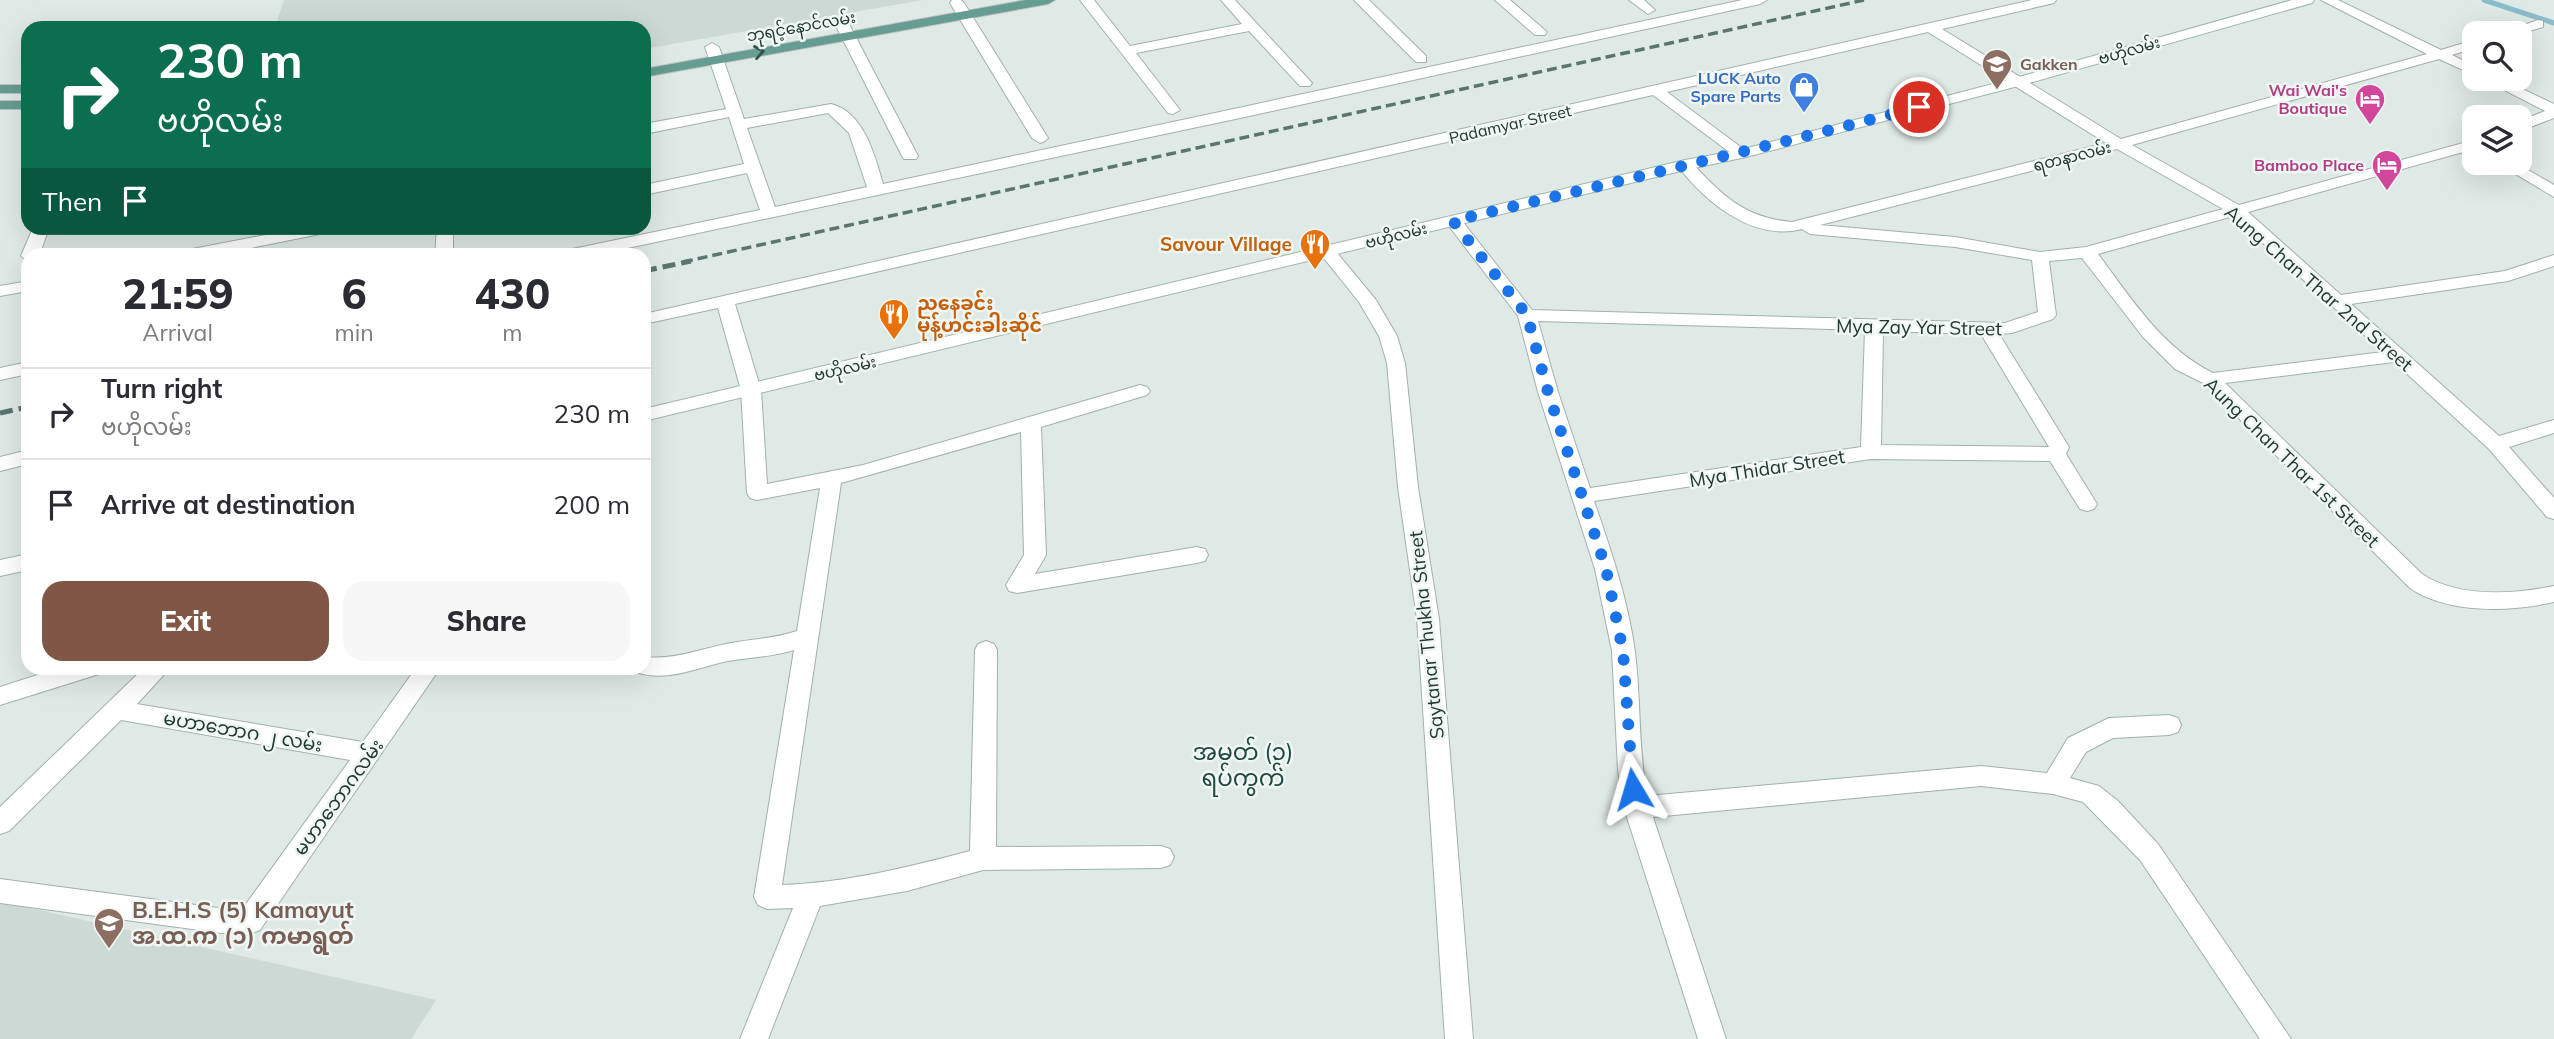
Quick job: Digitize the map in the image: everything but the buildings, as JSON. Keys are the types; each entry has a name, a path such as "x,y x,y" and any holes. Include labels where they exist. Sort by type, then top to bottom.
{"main road":[{"name":"ဘုရင့်နောင်လမ်း","path":"961,9 974,0"},
{"name":"ဘုရင့်နောင်လမ်း","path":"651,58 714,53 961,9 1048,0"},
{"name":"ဘုရင့်နောင်လမ်း","path":"651,71 714,53"},
{"path":"0,89 21,89"},
{"path":"0,105 21,105"}],"street":[{"path":"1087,0 1173,110"},
{"path":"1228,0 1305,83"},
{"path":"1361,0 1421,59"},
{"path":"1502,0 1540,32"},
{"path":"1636,0 1648,10"},
{"path":"601,248 1240,114 1760,0"},
{"name":"Padamyar Street","path":"651,317 2049,0"},
{"name":"ဗဟိုလမ်း","path":"651,413 1327,253 1685,164 1741,154 2017,82 2307,0"},
{"path":"2328,0 2462,65"},
{"path":"961,9 1040,138"},
{"path":"2532,26 2538,24"},
{"path":"1126,51 1251,26"},
{"name":"Aung Chan Thar 2nd Street","path":"1931,28 2119,144 2235,209 2496,444 2554,512"},
{"path":"845,30 909,156"},
{"name":"ရတနာလမ်း","path":"1685,164 1717,198 1753,222 1791,227 2119,144 2462,48"},
{"path":"714,53 769,213"},
{"path":"1657,91 1741,154"},
{"path":"2513,91 2554,112"},
{"path":"651,128 831,108 841,112 867,153 876,190"},
{"path":"2532,122 2554,112"},
{"path":"1791,227 1963,242 2003,247 2040,257 2087,252 2462,148"},
{"path":"651,189 753,167"},
{"path":"2525,175 2554,192"},
{"path":"1453,221 1527,315 1548,392 1606,569 1623,651 1630,770 1637,808 1712,1039"},
{"path":"220,248 281,235"},
{"name":"Aung Chan Thar 1st Street","path":"2087,252 2149,333 2182,365 2210,379 2414,580 2432,591 2459,597 2539,598 2554,594"},
{"name":"Saytanar Thukha Street","path":"1327,253 1367,300 1388,337 1396,363 1408,487 1428,619 1460,1039"},
{"name":"Mya Zay Yar Street","path":"1527,315 1987,331 2006,329 2047,315 2040,257"},
{"path":"2336,301 2508,276 2554,260"},
{"path":"0,291 21,287"},
{"path":"725,301 751,390 757,493 864,472 1140,391"},
{"name":"Mya Thidar Street","path":"1582,496 1871,452 1874,327"},
{"path":"1987,331 2059,447 2056,454"},
{"path":"2210,379 2397,356"},
{"path":"0,374 21,370"},
{"path":"1031,424 1035,555 1017,585 1197,555"},
{"path":"2496,444 2554,426"},
{"path":"1871,452 2056,454"},
{"path":"2056,454 2087,504"},
{"path":"0,464 21,459"},
{"path":"832,478 784,773 767,897 811,896 907,879 983,859 1161,857"},
{"path":"0,568 21,564"},
{"path":"651,667 665,668 729,652 773,648 808,636"},
{"path":"983,859 986,649"},
{"path":"0,696 68,675"},
{"path":"0,823 152,675"},
{"name":"မဟာဘောဂလမ်း","path":"0,891 244,924 250,921 424,675"},
{"name":"မဟာဘောဂ ၂ လမ်း","path":"117,710 370,752"},
{"path":"2053,784 2077,745 2109,728 2169,725"},
{"path":"1637,808 1981,776 2053,784 2090,793 2109,809 2149,852 2277,1039"},
{"path":"754,1039 811,896"}],"shaded area":[{"path":"284,0 923,0 651,48 651,21 277,21"},
{"name":"B.E.H.S (5) Kamayut အ.ထ.က (၁) ကမာရွတ်","path":"0,901 436,1000 411,1039 0,1039"}],"waterway":[{"path":"2484,0 2554,23"}],"railway":[{"path":"683,262 1864,0"},
{"path":"651,270 691,261"},
{"path":"0,413 21,408"}],"place":[{"name":"Gakken","path":"1997,91"},
{"name":"LUCK Auto Spare Parts","path":"1804,114"},
{"name":"Wai Wai's Boutique","path":"2370,126"},
{"name":"Bamboo Place","path":"2387,192"},
{"name":"Savour Village","path":"1315,271"},
{"name":"ညနေခင်း မုန့်ဟင်းခါးဆိုင်","path":"894,341"},
{"name":"B.E.H.S (5) Kamayut အ.ထ.က (၁) ကမာရွတ်","path":"109,950"}],"district":[{"name":"အမှတ် (၃) ရပ်ကွက်","path":"1243,765"}],"route":[{"path":"1633,789 1623,651 1606,569 1548,392 1527,315 1453,221 1685,164 1741,154 1919,107"}]}
